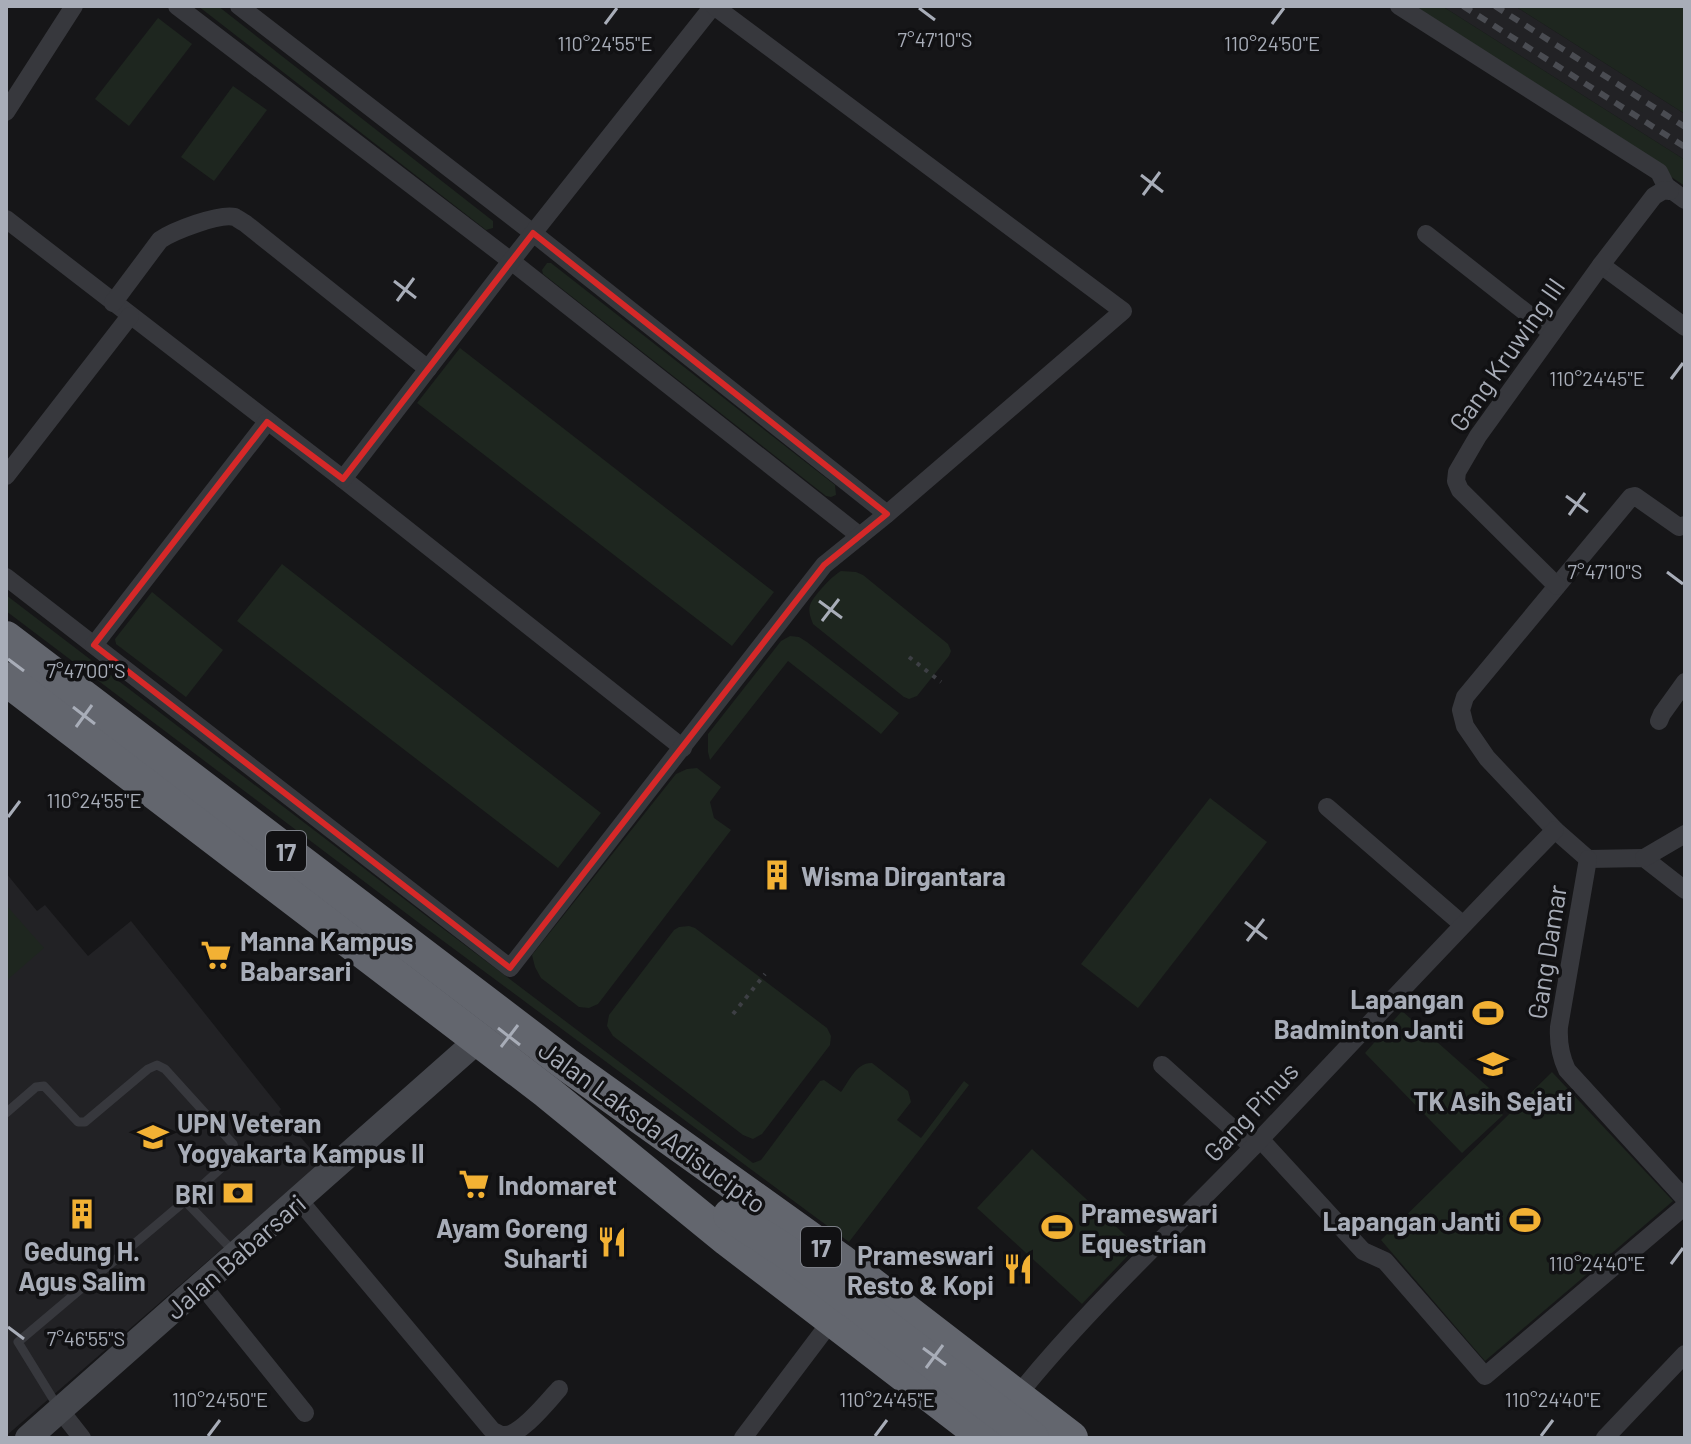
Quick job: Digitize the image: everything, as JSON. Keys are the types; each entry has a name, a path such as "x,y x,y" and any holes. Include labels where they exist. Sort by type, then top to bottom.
{"highway":[{"name":"Jalan Laksda Adisucipto","path":"6,638 566,1064 840,1260 1071,1438"},
{"name":"Jalan Laksda Adisucipto","path":"6,679 547,1092 727,1239 986,1438"},
{"name":"17","path":"547,1092 791,1255 1032,1438"}],"street":[{"path":"6,112 74,6"},
{"path":"177,6 511,261 860,536"},
{"path":"239,6 533,233 887,514"},
{"path":"6,577 510,968 824,565 1123,311 714,6 343,479"},
{"path":"1399,6 1659,172 1678,195"},
{"name":"Gang Kruwing III","path":"1557,586 1460,490 1456,481 1457,472 1478,436 1654,196 1659,192 1678,195"},
{"path":"113,303 160,240 179,229 235,217 428,369"},
{"path":"6,219 343,479 683,748"},
{"path":"1426,234 1552,333"},
{"path":"1601,265 1685,327"},
{"path":"6,476 130,316"},
{"path":"94,645 267,422"},
{"path":"1685,525 1679,527 1635,496 1631,497 1465,697 1461,710 1465,726 1487,758 1555,830 1588,859 1644,858 1685,834"},
{"path":"1659,721 1685,682"},
{"path":"1327,807 1462,924"},
{"name":"Gang Pinus","path":"1017,1396 1050,1355 1555,830"},
{"path":"1644,858 1685,890"},
{"name":"Gang Damar","path":"1588,859 1559,1027 1561,1057 1567,1070 1685,1199"},
{"name":"Jalan Babarsari","path":"28,1438 478,1040"},
{"path":"1162,1065 1256,1143 1363,1251 1385,1261 1485,1376 1685,1206"},
{"path":"299,1200 491,1429 502,1435 525,1426 559,1389"},
{"path":"202,1285 305,1413"},
{"path":"743,1438 832,1320"},
{"path":"1605,1438 1685,1354"},
{"path":"60,1410 82,1438"}],"lane":[{"path":"6,1113 36,1087 44,1086 78,1122 85,1122 148,1069 157,1065 165,1069 233,1144 235,1151 229,1161 185,1201 18,1342 60,1410"},
{"path":"185,1201 236,1254"}],"path":[{"path":"909,657 941,682"},
{"path":"733,1014 765,974"}],"highlighted area":[{"path":"533,233 887,514 824,565 510,968 94,645 267,422 343,479"}],"shaded area":[{"path":"198,6 218,6 493,221 493,228 486,230"},
{"path":"1411,6 1442,6 1685,160 1685,186"},
{"path":"1442,6 1515,6 1685,114 1685,160"},
{"path":"1515,6 1685,6 1685,114"},
{"path":"158,18 192,44 129,126 95,99"},
{"path":"233,86 267,110 214,181 181,157"},
{"path":"547,263 551,263 835,485 836,495 826,496 543,274"},
{"path":"460,348 774,592 732,646 417,403"},
{"path":"282,564 601,813 558,868 237,621"},
{"path":"841,571 863,575 948,644 951,651 949,656 917,696 904,697 813,624 809,610 812,601"},
{"path":"152,592 223,650 186,697 116,644 115,639"},
{"path":"6,595 753,1163 761,1160 820,1081 824,1080 841,1092 854,1073 867,1064 872,1063 908,1091 911,1102 897,1120 921,1138 964,1081 969,1085 849,1242 6,611"},
{"path":"790,636 807,642 899,713 881,734 788,661 710,760 708,734 781,641"},
{"path":"697,768 721,787 710,802 714,818 731,830 598,1004 589,1008 579,1007 541,978 532,955 676,774"},
{"path":"1210,798 1267,842 1138,1008 1081,964"},
{"name":"UPN Veteran Yogyakarta Kampus II","path":"6,873 37,911 45,905 88,956 131,921 281,1109 279,1112 322,1162 6,1436"},
{"path":"6,905 44,948 6,981"},
{"path":"689,926 827,1028 831,1036 830,1045 762,1134 753,1139 743,1135 613,1036 607,1026 609,1015 674,930"},
{"path":"1402,1011 1497,1095 1490,1102 1503,1115 1462,1153 1365,1053"},
{"name":"Lapangan Janti","path":"1552,1072 1673,1201 1485,1361 1381,1240"},
{"name":"Prameswari Equestrian","path":"1032,1149 1137,1246 1082,1304 977,1208"}],"railway":[{"path":"1463,6 1685,147"},
{"path":"1495,6 1685,127"}],"place":[{"name":"Wisma Dirgantara","path":"777,875"},
{"name":"Manna Kampus Babarsari","path":"216,955"},
{"name":"Lapangan Badminton Janti","path":"1488,1013"},
{"name":"TK Asih Sejati","path":"1493,1064"},
{"name":"UPN Veteran Yogyakarta Kampus II","path":"153,1137"},
{"name":"Indomaret","path":"474,1184"},
{"name":"BRI","path":"238,1193"},
{"name":"Gedung H. Agus Salim","path":"82,1214"},
{"name":"Lapangan Janti","path":"1525,1220"},
{"name":"Prameswari Equestrian","path":"1057,1227"},
{"name":"Ayam Goreng Suharti","path":"612,1242"},
{"name":"Prameswari Resto & Kopi","path":"1018,1269"}]}
